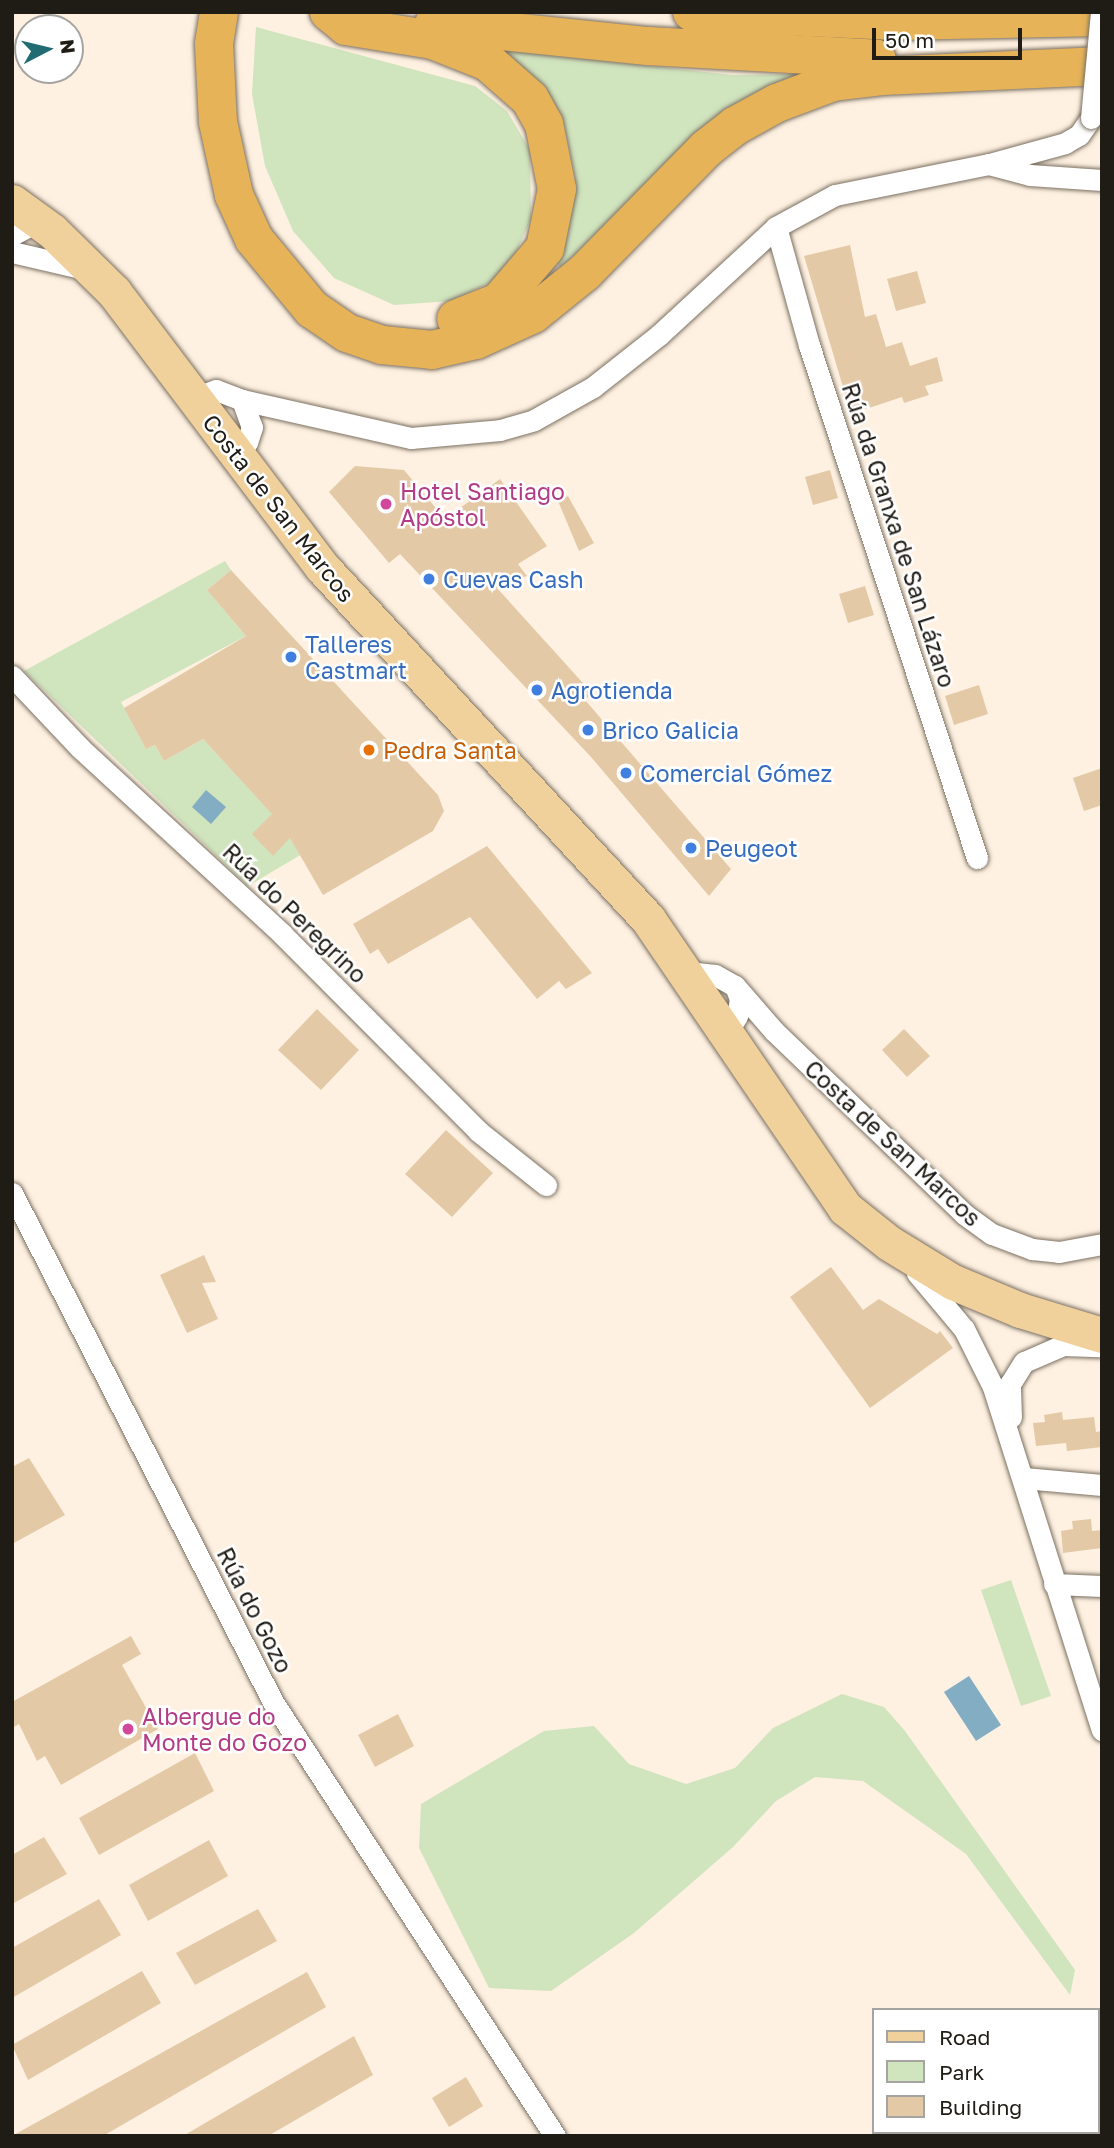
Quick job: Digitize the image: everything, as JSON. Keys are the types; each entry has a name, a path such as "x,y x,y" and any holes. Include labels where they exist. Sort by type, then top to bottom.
{"highway":[{"path":"227,28 238,118 251,190 292,262 321,292 352,311 391,324 436,323 474,315 499,302 545,248 555,215 557,189 544,124 530,99 488,62 433,40 346,26 330,12"},
{"path":"338,12 515,35 775,55 893,59 1102,55"},
{"path":"692,12 896,21 1102,15"},
{"path":"227,28 218,122 234,195 254,239 279,274 312,309 347,333 382,345 432,350 476,340 533,314 585,272 707,148 735,126 777,103 833,82 883,76 1102,65"}],"main road":[{"name":"Costa de San Marcos","path":"23,234 97,273 194,398 244,440 354,604 589,852 732,1024 792,1128 845,1208 889,1243 977,1293 1102,1335"},
{"name":"Costa de San Marcos","path":"792,1128 874,1206 927,1242 1011,1284 1102,1313"}],"street":[{"path":"194,398 216,390 280,412 411,438 500,430 534,420 593,387 659,335 776,227 835,195 989,164 1065,143 1079,135 1091,118 1102,15"},
{"path":"989,164 1018,173 1102,180"},
{"name":"Rúa da Granxa de San Lázaro","path":"776,227 809,345 977,858"},
{"path":"242,400 244,440"},
{"path":"244,440 280,412"},
{"name":"Rúa do Peregrino","path":"12,676 80,748 282,934 478,1131 546,1185"},
{"name":"Costa de San Marcos","path":"687,972 715,975 735,986 774,1031 964,1214 992,1234 1032,1249 1059,1252 1102,1244"},
{"path":"732,1024 740,999 735,986"},
{"name":"Costa de San Marcos","path":"732,1024 774,1031"},
{"name":"Rúa do Gozo","path":"12,1193 273,1702 555,2136"},
{"path":"889,1243 964,1329 993,1387 1024,1478 1054,1584 1094,1689 1102,1730"},
{"path":"1015,1450 1007,1396 1016,1372 1040,1352 1063,1345 1102,1347"},
{"path":"1024,1478 1102,1485"},
{"path":"1054,1584 1102,1586"}],"green space":[{"path":"256,27 475,86 507,111 530,150 531,219 515,255 491,282 451,301 394,305 334,278 293,231 265,166 252,94"},
{"path":"498,50 733,75 818,74 664,167 561,268 553,259 567,227 575,176 563,120 535,82"},
{"path":"225,561 231,570 207,590 246,636 121,702 146,749 155,745 164,761 203,739 307,851 248,886 24,671"},
{"path":"1011,1580 1051,1696 1021,1706 981,1590"},
{"path":"842,1694 884,1707 905,1731 1075,1970 1070,1995 966,1854 863,1781 815,1777 776,1801 733,1847 634,1933 551,1991 489,1988 419,1848 421,1804 544,1731 594,1726 629,1764 686,1784 735,1768 773,1728"}],"water":[{"path":"206,790 226,807 211,824 192,807"},
{"path":"969,1676 1001,1725 976,1741 944,1692"}],"building":[{"path":"850,245 865,317 876,314 886,347 902,342 910,366 937,357 943,381 925,386 929,395 904,403 902,397 851,414 804,256"},
{"path":"917,271 926,303 896,311 887,279"},
{"path":"355,466 404,470 445,519 500,479 547,546 518,564 527,576 497,588 592,693 585,700 731,869 709,896 591,757 400,554 389,563 329,492"},
{"path":"830,470 838,498 813,505 805,477"},
{"path":"568,496 594,543 579,551 558,501"},
{"path":"231,570 438,795 444,811 433,831 323,895 290,838 273,856 252,834 272,814 203,739 164,761 155,745 146,749 124,708 246,636 207,590"},
{"path":"865,586 874,615 848,623 839,594"},
{"path":"979,685 988,714 954,725 945,696"},
{"path":"1102,768 1102,805 1084,811 1073,778"},
{"path":"487,846 592,973 566,989 559,981 537,999 470,917 388,964 378,949 370,954 353,924"},
{"path":"317,1009 359,1050 321,1090 278,1050"},
{"path":"904,1029 930,1056 907,1077 882,1050"},
{"path":"446,1130 493,1173 452,1217 405,1174"},
{"path":"204,1255 216,1282 202,1283 218,1319 187,1333 160,1275"},
{"path":"831,1267 863,1310 879,1299 937,1334 940,1331 953,1348 870,1408 790,1297"},
{"path":"1062,1412 1063,1420 1094,1417 1096,1432 1102,1431 1102,1447 1067,1451 1066,1443 1036,1446 1033,1423 1045,1422 1044,1415"},
{"path":"29,1458 65,1515 12,1544 12,1467"},
{"path":"1091,1519 1092,1531 1102,1530 1102,1548 1063,1553 1061,1531 1073,1529 1072,1521"},
{"path":"131,1636 141,1654 122,1665 158,1729 61,1785 45,1756 37,1761 19,1724 12,1728 12,1702"},
{"path":"398,1714 414,1746 375,1767 358,1735"},
{"path":"195,1753 214,1791 99,1855 79,1818"},
{"path":"44,1837 67,1874 12,1904 12,1855"},
{"path":"209,1840 228,1876 148,1921 129,1885"},
{"path":"99,1899 121,1935 12,1998 12,1948"},
{"path":"258,1909 277,1941 195,1985 176,1953"},
{"path":"142,1971 161,2003 28,2080 12,2045"},
{"path":"307,1972 326,2007 103,2136 12,2136"},
{"path":"354,2036 373,2075 268,2136 183,2136"},
{"path":"466,2077 483,2106 449,2127 432,2098"}],"place":[{"name":"Hotel Santiago Apóstol","path":"386,504"},
{"name":"Cuevas Cash","path":"429,579"},
{"name":"Talleres Castmart","path":"291,657"},
{"name":"Agrotienda","path":"537,690"},
{"name":"Brico Galicia","path":"588,730"},
{"name":"Pedra Santa","path":"369,750"},
{"name":"Comercial Gómez","path":"626,773"},
{"name":"Peugeot","path":"691,848"},
{"name":"Albergue do Monte do Gozo","path":"128,1729"}]}
